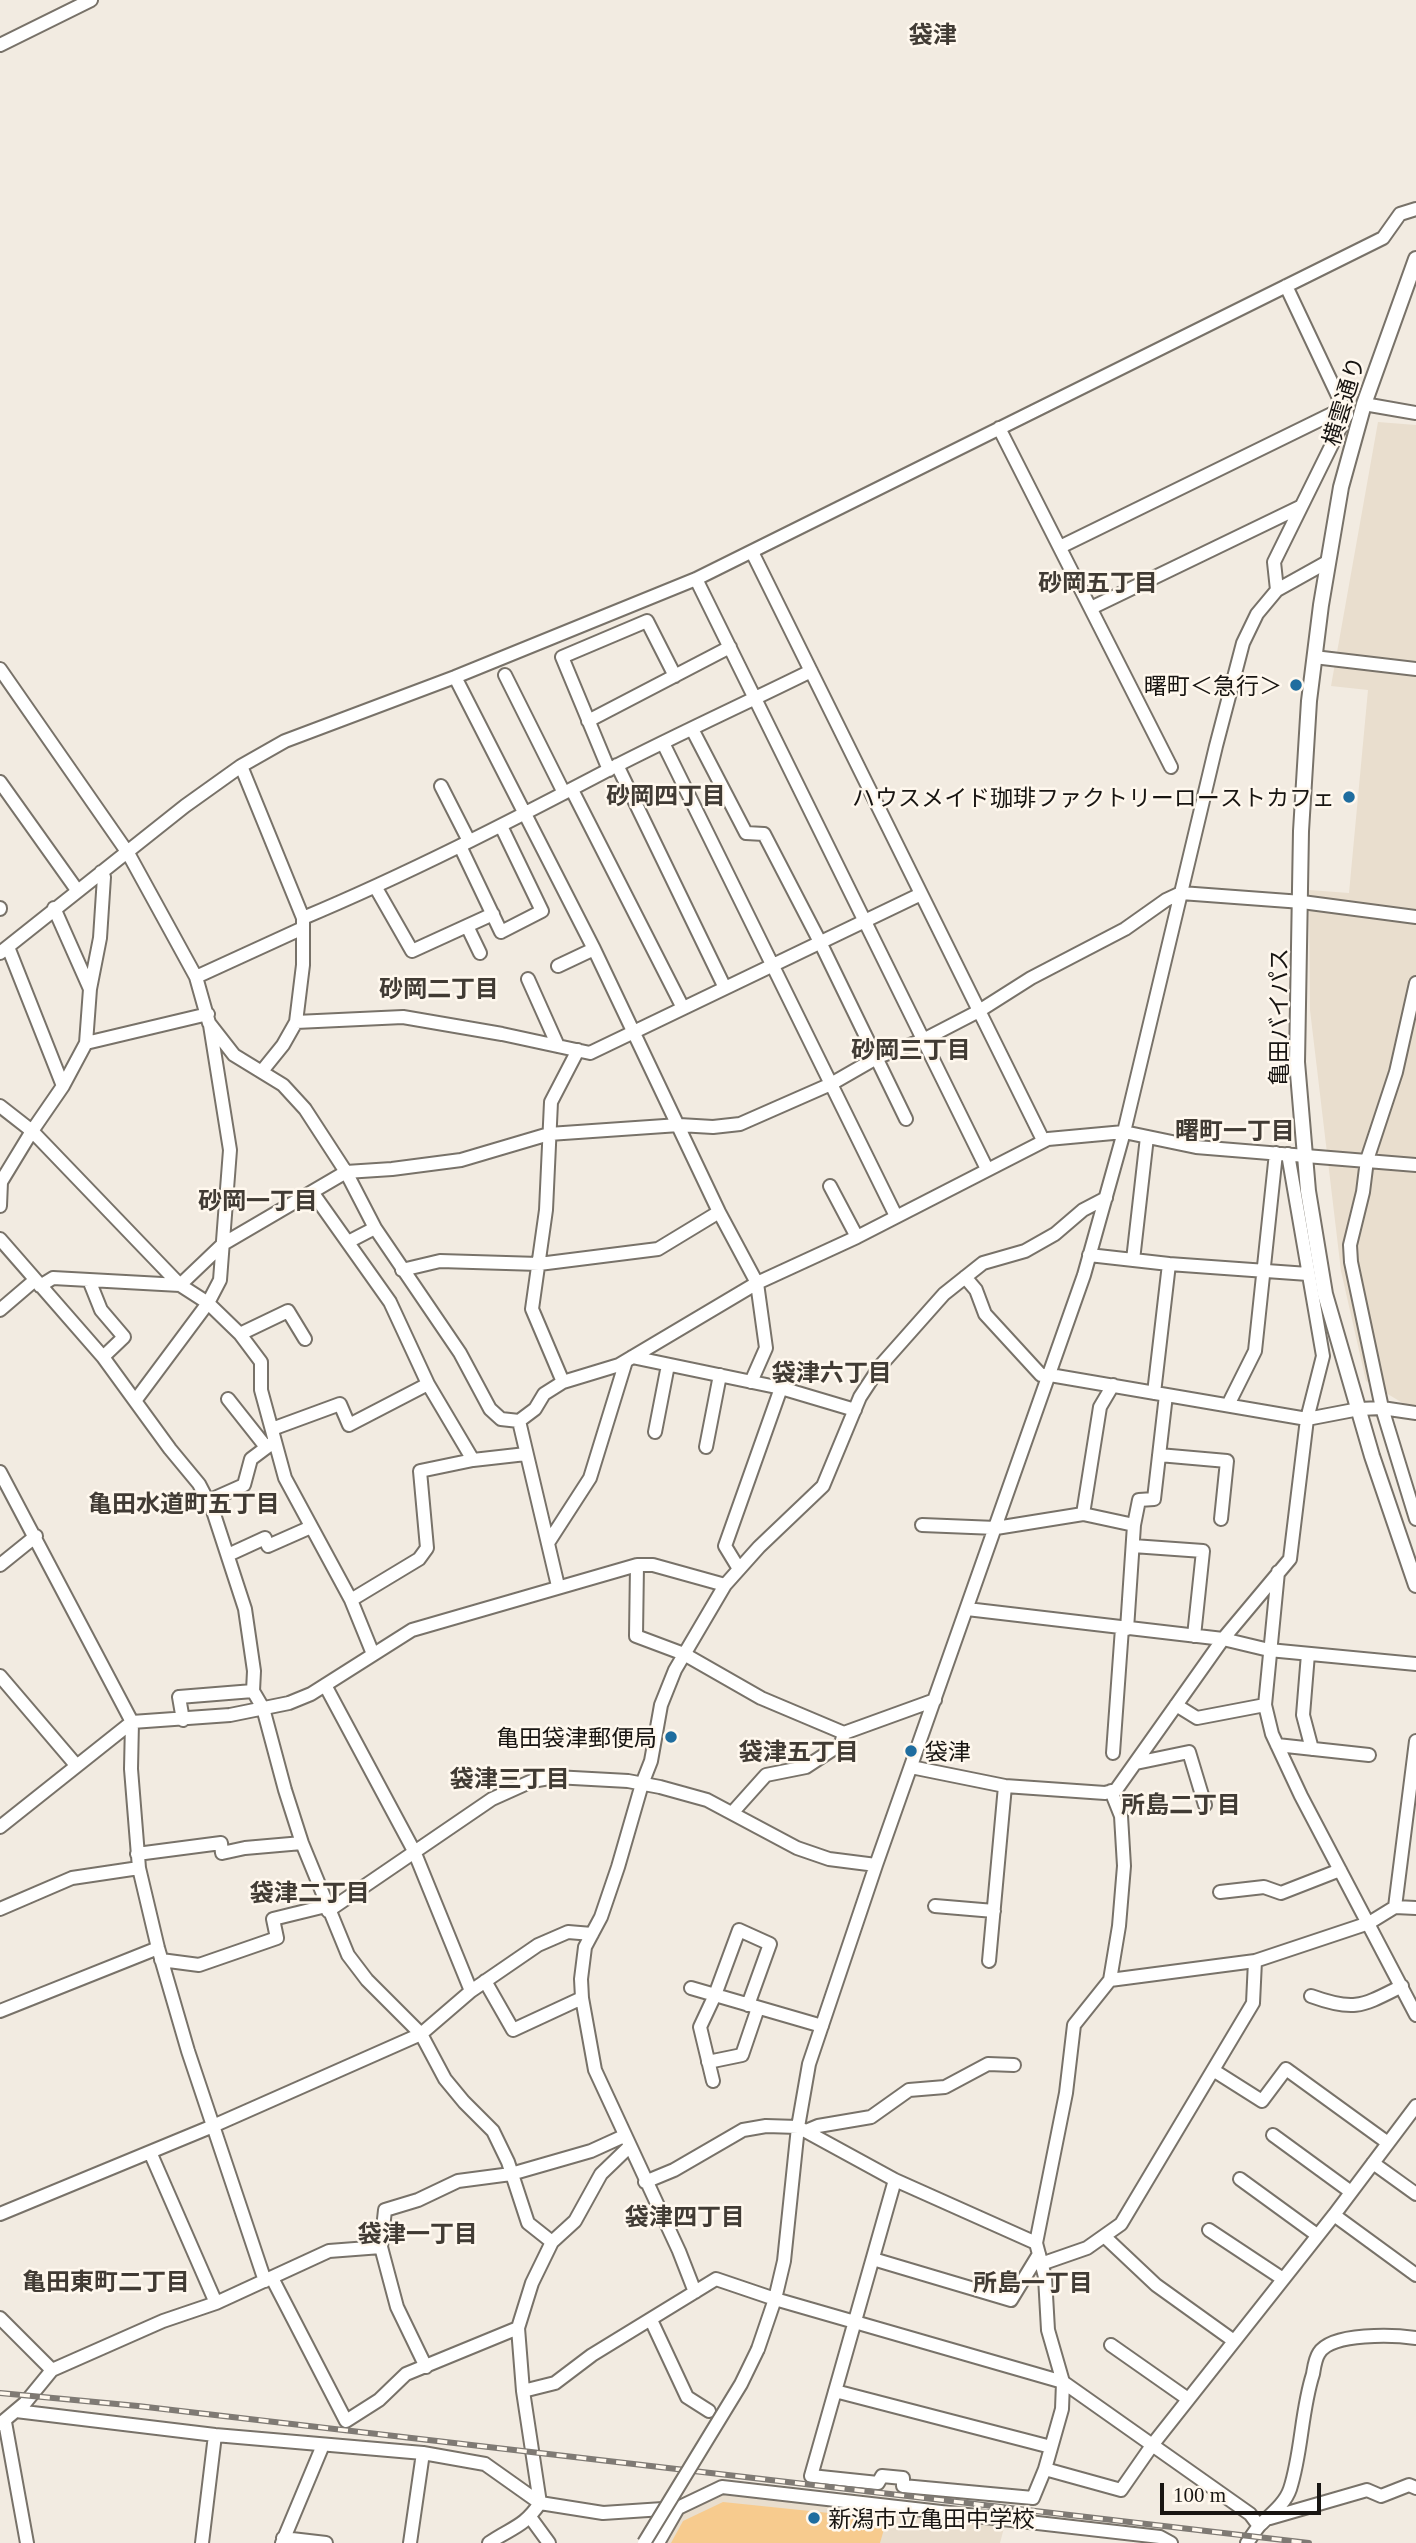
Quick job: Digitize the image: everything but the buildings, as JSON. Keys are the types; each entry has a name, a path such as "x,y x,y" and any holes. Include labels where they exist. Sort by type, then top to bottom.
{"main road":[{"name":"横雲通り","path":"1329,561 1340,487 1364,404 1416,258"},
{"name":"亀田バイパス","path":"1329,561 1309,701 1301,831 1302,902 1297,1062 1308,1191 1325,1294 1372,1456 1416,1585"}],"street":[{"path":"0,45 91,0"},
{"path":"63,1086 4,950 76,890 240,766 285,741 456,677 696,579 1383,238 1400,214 1416,209"},
{"path":"1286,286 1356,432"},
{"path":"1364,404 1416,413"},
{"path":"1278,590 1274,562 1345,411"},
{"path":"1060,547 1345,411"},
{"path":"999,428 1171,767"},
{"path":"1091,608 1300,507"},
{"path":"752,552 1043,1140"},
{"path":"644,2543 741,2384 758,2349 775,2299 783,2261 809,2064 876,1865 1050,1375 1089,1255 1124,1132 1243,643 1257,614 1278,590 1329,561"},
{"path":"696,579 987,1169"},
{"path":"675,676 647,621 562,657 587,721 613,767 724,988"},
{"path":"587,721 730,647"},
{"path":"1314,657 1416,669"},
{"path":"0,669 128,853 196,977 209,1018 230,1150 220,1280 208,1303 135,1401"},
{"path":"196,977 525,814 613,767 811,671"},
{"path":"505,675 683,1008"},
{"path":"456,677 594,949 719,1212 757,1283 766,1349 751,1382"},
{"path":"692,729 746,833 764,834 878,1057 906,1119"},
{"path":"663,743 895,1216"},
{"path":"240,766 303,923 303,965 296,1022 283,1045 262,1071"},
{"path":"441,786 501,932 542,911 501,826"},
{"path":"2,790 76,890"},
{"path":"0,1206 1,1182 63,1086 86,1043 90,989 100,938 104,877 101,872"},
{"path":"376,888 412,951 493,914"},
{"path":"0,1310 38,1283 53,1278 180,1285 223,1244 346,1172 461,1160 548,1134 679,1125 713,1127 740,1124 831,1084 878,1057 923,1040 1031,978 1125,929 1166,900 1181,893 1302,902 1416,917"},
{"path":"296,1022 403,1017 590,1053 921,894"},
{"path":"54,908 90,989"},
{"path":"467,926 480,953"},
{"path":"558,967 594,949"},
{"path":"528,979 558,1046"},
{"path":"1416,983 1396,1072 1367,1160 1363,1192 1350,1245 1351,1262 1381,1408 1416,1519"},
{"path":"86,1043 209,1018"},
{"path":"209,1018 234,1055 282,1085 305,1109 346,1172 375,1228 460,1353 491,1409 501,1419 519,1421 535,1409 544,1394 563,1382 629,1359 757,1283 857,1237 1043,1140 1124,1132 1196,1147 1416,1165"},
{"path":"563,1382 532,1309 546,1210 551,1102 578,1050"},
{"path":"0,1106 32,1131 180,1285 208,1303 240,1334 261,1362 261,1390 271,1439 285,1478 351,1600 373,1654"},
{"path":"1133,1260 1147,1137"},
{"path":"1228,1405 1255,1351 1263,1271 1282,1153"},
{"path":"911,1767 1005,1786 1105,1793 1116,1790 1223,1639 1290,1559 1307,1419 1324,1356 1282,1153"},
{"path":"830,1186 857,1237"},
{"path":"312,1192 390,1302 428,1384 473,1460"},
{"path":"695,2292 679,2251 595,2070 582,1998 581,1979 585,1947 601,1917 618,1867 651,1760 661,1706 675,1670 725,1585 823,1486 855,1410 881,1365 944,1294 983,1263 1025,1251 1055,1234 1083,1210 1106,1198"},
{"path":"402,1270 440,1261 539,1264 658,1250 719,1212"},
{"path":"348,1242 375,1228"},
{"path":"0,1239 103,1357 199,1484 228,1555 245,1609 254,1671 253,1691 263,1708 302,1843 348,1955 367,1980 421,2034 445,2079 494,2131 528,2223 552,2242"},
{"path":"1089,1255 1308,1274"},
{"path":"1112,1753 1134,1525 1139,1500 1154,1499 1159,1455 1160,1394 1169,1264"},
{"path":"965,1277 976,1290 985,1314 1041,1375 1307,1419 1359,1409 1381,1408 1416,1413"},
{"path":"89,1280 102,1310 124,1337 103,1357"},
{"path":"240,1334 288,1311 306,1339"},
{"path":"629,1359 781,1388 855,1410"},
{"path":"548,1543 590,1478 629,1359"},
{"path":"655,1432 668,1365"},
{"path":"706,1447 720,1375"},
{"path":"208,1501 244,1485 251,1459 271,1439 340,1404 349,1425 428,1384"},
{"path":"1083,1514 1100,1407 1112,1385"},
{"path":"739,1569 725,1546 781,1388"},
{"path":"228,1399 271,1439"},
{"path":"519,1421 558,1586"},
{"path":"351,1600 419,1559 427,1548 420,1471 473,1460 526,1454"},
{"path":"1159,1455 1227,1461 1222,1519"},
{"path":"0,1472 132,1722 131,1769 137,1854 160,1954 214,2126 268,2280 346,2421 379,2400 406,2374 518,2328"},
{"path":"922,1525 996,1528 1083,1514 1134,1525"},
{"path":"228,1555 264,1538 268,1546 311,1527"},
{"path":"0,1565 36,1536"},
{"path":"1133,1546 1203,1551 1194,1636"},
{"path":"0,1827 132,1722 230,1715 289,1703 325,1685 412,1630 637,1565 653,1565 725,1585"},
{"path":"637,1565 636,1636 684,1654 761,1698 844,1733 935,1700"},
{"path":"1278,1572 1265,1706 1277,1745 1416,2015"},
{"path":"967,1609 1223,1639 1269,1650 1416,1664"},
{"path":"1308,1654 1303,1715 1312,1749"},
{"path":"0,1676 76,1765"},
{"path":"325,1685 414,1851 471,1991"},
{"path":"183,1720 179,1697 253,1691"},
{"path":"1176,1705 1197,1718 1265,1706"},
{"path":"732,1813 766,1775 806,1767 841,1744 844,1733"},
{"path":"1395,1907 1416,1741"},
{"path":"1277,1745 1369,1755"},
{"path":"1136,1763 1189,1752 1205,1805"},
{"path":"0,2011 160,1954 199,1965 277,1938 273,1919 327,1908 492,1799 532,1781 555,1777 628,1781 706,1800 797,1849 829,1859 876,1865"},
{"path":"989,1961 1005,1786"},
{"path":"873,2259 1011,2300 1039,2254 1066,2093 1074,2025 1110,1980 1119,1926 1124,1866 1121,1816 1111,1791"},
{"path":"137,1854 221,1843 222,1853 245,1847 302,1843"},
{"path":"0,1909 72,1878 139,1868"},
{"path":"1220,1892 1264,1887 1281,1893 1340,1870"},
{"path":"935,1906 993,1911"},
{"path":"1110,1980 1255,1961 1369,1923 1395,1907 1416,1909"},
{"path":"708,2062 742,2055 770,1944 739,1930 715,1995 700,2026 708,2062 713,2081"},
{"path":"0,2214 214,2126 421,2034 471,1991 538,1945 568,1932 592,1934"},
{"path":"802,2129 1039,2254 1087,2248 1121,2224 1253,2003 1255,1961"},
{"path":"485,1981 513,2030 582,1998"},
{"path":"1311,1996 1332,2004 1363,2006 1402,1986"},
{"path":"691,1988 822,2026"},
{"path":"645,2182 674,2170 743,2130 766,2126 802,2129 871,2117 909,2090 944,2087 988,2064 1014,2065"},
{"path":"1213,2070 1262,2101 1286,2069 1388,2143"},
{"path":"1045,2469 1121,2490 1153,2444 1414,2112"},
{"path":"1273,2135 1351,2192"},
{"path":"426,2367 397,2307 381,2247 385,2210 418,2200 458,2181 511,2174 627,2141"},
{"path":"489,2543 519,2527 540,2503 523,2391 518,2328 532,2283 552,2242 575,2221 601,2174 627,2141"},
{"path":"150,2152 216,2302"},
{"path":"1373,2163 1416,2194"},
{"path":"1240,2179 1317,2235"},
{"path":"895,2180 811,2476 878,2483 882,2476 903,2478 902,2486 1033,2498 1045,2469 1062,2409 1063,2382 1048,2330 1045,2277 1039,2254"},
{"path":"1334,2215 1416,2274"},
{"path":"1209,2230 1283,2279"},
{"path":"1104,2236 1156,2285 1234,2341"},
{"path":"27,2543 3,2423 52,2370 163,2321 268,2280 329,2251 381,2247"},
{"path":"523,2391 555,2384 592,2356 716,2279 775,2299 1063,2382 1265,2522 1367,2490 1381,2496 1409,2485 1416,2488"},
{"path":"0,2318 52,2370"},
{"path":"651,2320 687,2397 709,2411"},
{"path":"1247,2543 1289,2492 1307,2394 1319,2353 1342,2340 1366,2335 1416,2338"},
{"path":"1111,2345 1188,2399"},
{"path":"835,2391 1051,2447"},
{"path":"16,2411 215,2435 423,2453 485,2464 540,2503 604,2513 678,2508 722,2487 1103,2537 1164,2541"},
{"path":"202,2543 215,2435"},
{"path":"323,2445 283,2541 326,2543"},
{"path":"410,2543 423,2453"},
{"path":"658,2543 678,2508"},
{"path":"530,2517 549,2543"}],"shaded area":[{"path":"1378,422 1416,425 1416,1411 1366,1381 1341,1271 1310,1010 1309,890 1349,893 1368,690 1331,686"},
{"name":"新潟市立亀田中学校","path":"722,2491 1005,2524 1000,2543 662,2543 680,2512"},
{"path":"723,2502 887,2519 880,2543 671,2543 683,2521"}],"railway":[{"path":"0,2393 138,2406 1309,2543"}],"place":[{"name":"曙町＜急行＞","path":"1296,685"},
{"name":"ハウスメイド珈琲ファクトリーローストカフェ","path":"1349,797"},
{"name":"亀田袋津郵便局","path":"671,1737"},
{"name":"袋津","path":"911,1751"},
{"name":"新潟市立亀田中学校","path":"814,2518"}],"district":[{"name":"袋津","path":"933,34"},
{"name":"砂岡五丁目","path":"1098,582"},
{"name":"砂岡四丁目","path":"666,795"},
{"name":"砂岡二丁目","path":"439,988"},
{"name":"砂岡三丁目","path":"911,1049"},
{"name":"曙町一丁目","path":"1235,1130"},
{"name":"砂岡一丁目","path":"258,1200"},
{"name":"袋津六丁目","path":"832,1372"},
{"name":"亀田水道町五丁目","path":"184,1503"},
{"name":"袋津五丁目","path":"799,1751"},
{"name":"袋津三丁目","path":"510,1778"},
{"name":"所島二丁目","path":"1181,1804"},
{"name":"袋津二丁目","path":"310,1892"},
{"name":"袋津四丁目","path":"685,2216"},
{"name":"袋津一丁目","path":"418,2233"},
{"name":"亀田東町二丁目","path":"106,2281"},
{"name":"所島一丁目","path":"1033,2282"}]}
